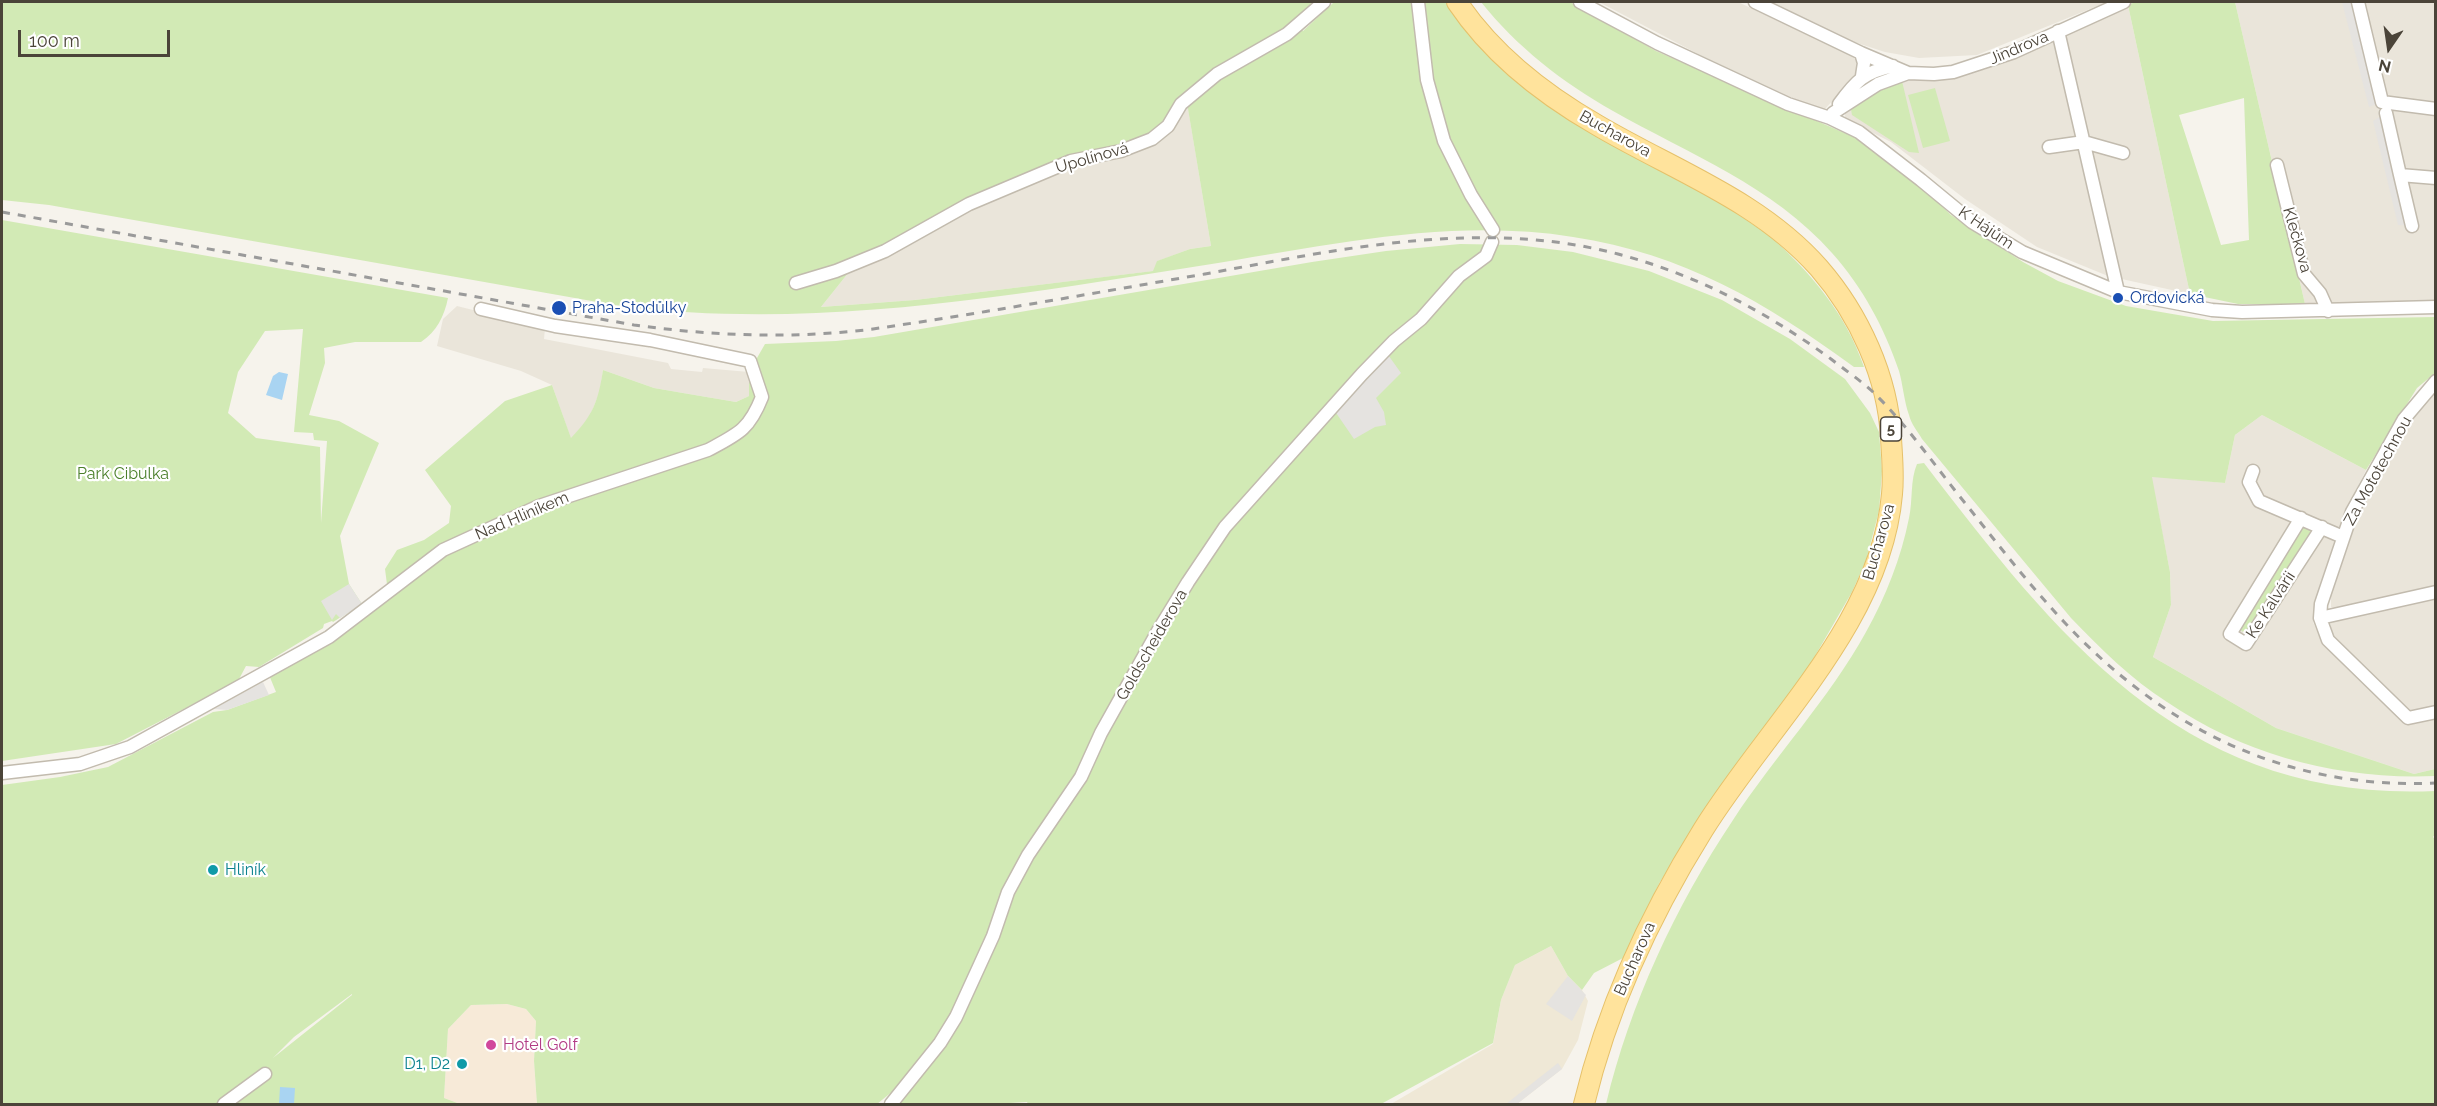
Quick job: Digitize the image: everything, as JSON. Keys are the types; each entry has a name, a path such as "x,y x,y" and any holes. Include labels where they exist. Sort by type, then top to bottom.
{"main road":[{"name":"Bucharova","path":"1457,2 1485,39 1509,62 1550,94 1597,125 1740,202 1803,251 1820,269 1853,315 1878,373 1887,404 1893,473 1891,506 1882,545 1863,596 1828,654 1702,831 1663,900 1638,965 1593,1064 1584,1104"},
{"name":"Bucharova","path":"1470,2 1509,46 1562,90 1606,118 1743,192 1784,219 1805,238 1839,275 1870,325 1891,376 1898,403 1903,448 1903,498 1889,559 1872,602 1837,660 1737,799 1702,853 1638,965"},
{"name":"Bucharova","path":"1597,1104 1623,1000"},
{"path":"1574,1104 1593,1064"}],"street":[{"name":"Upolínová","path":"796,283 836,271 885,252 969,204 1071,161 1121,151 1152,139 1168,126 1181,104 1217,74 1287,34 1324,2"},
{"name":"Goldscheiderova","path":"891,1104 940,1043 956,1017 993,936 1008,892 1028,855 1081,777 1101,733 1158,631 1226,527 1362,374 1395,340 1421,319 1459,276 1486,256 1492,236 1444,141 1438,124 1427,80 1418,2"},
{"name":"K Hájům","path":"1580,2 1667,48 1788,104 1832,115 1859,132 1972,222 2022,252 2118,292 2219,311 2328,311 2436,307"},
{"name":"Jindrova","path":"1755,2 1908,73"},
{"name":"Jindrova","path":"1832,115 1878,84 1908,73 1934,74 1974,67 2014,52 2124,2"},
{"path":"2358,2 2382,102 2436,109"},
{"path":"2058,31 2118,292"},
{"path":"1861,53 1864,63 1862,76"},
{"path":"1832,115 1854,82 1877,69 1893,66"},
{"path":"2386,113 2412,226"},
{"path":"2049,147 2084,142 2122,153"},
{"name":"Klečkova","path":"2277,165 2304,274 2320,293 2328,311"},
{"path":"2400,175 2436,178"},
{"name":"Nad Hliníkem","path":"2,773 80,764 130,747 329,637 443,550 539,506 708,450 731,438 747,427 762,397 750,361 650,340 555,326 481,309"},
{"name":"Za Mototechnou","path":"2320,618 2321,604 2352,512 2404,420 2436,381"},
{"path":"2253,471 2249,482 2259,501 2343,537"},
{"name":"Ke Kalvárii","path":"2301,518 2230,634 2246,644 2322,527"},
{"path":"2436,592 2320,618 2328,640 2408,718 2436,712"},
{"path":"224,1104 266,1074"}],"shaded area":[{"path":"1599,2 1738,2 1850,55 1855,59 1857,74 1824,110 1702,56"},
{"path":"1768,2 2107,2 1977,55 1919,58 1885,52 1854,42"},
{"path":"2235,2 2435,2 2435,301 2305,304"},
{"path":"2342,2 2358,2 2382,102 2369,107"},
{"path":"2128,5 2190,294 2108,276 2037,247 1965,199 1891,142 1845,119 1845,110 1902,81 1962,75 1986,69 2018,57"},
{"path":"1187,102 1211,246 1190,249 1158,261 1154,271 915,300 821,307 849,272 894,253 972,207"},
{"path":"2386,113 2412,226 2398,225 2373,121"},
{"path":"457,306 545,328 544,339 668,363 671,369 702,372 703,368 749,372 749,396 736,402 654,388 603,370 600,391 589,419 571,439 552,385 521,371 437,346 443,319"},
{"path":"1386,352 1401,373 1376,398 1384,412 1386,425 1375,427 1354,439 1332,407"},
{"path":"2435,393 2435,587 2337,609 2331,607 2331,595 2358,513 2381,475 2405,423"},
{"path":"2262,415 2366,470 2349,504 2319,594 2313,622 2320,638 2403,721 2435,714 2435,769 2414,774 2276,728 2153,657 2171,605 2170,572 2151,476 2225,483 2235,435"},
{"path":"349,584 362,604 340,618 336,614 332,620 321,601"},
{"path":"2435,595 2435,705 2411,711 2333,638 2330,623"},
{"path":"263,682 269,695 227,710 214,709"},
{"path":"1551,946 1568,976 1582,990 1588,1001 1578,1040 1562,1069 1517,1104 1391,1104 1493,1044 1501,1000 1515,965"},
{"path":"1568,976 1586,995 1572,1021 1546,1004"},
{"name":"Hotel Golf","path":"507,1004 526,1009 536,1021 534,1061 537,1104 460,1104 444,1098 448,1029 471,1005"},
{"path":"1558,1063 1562,1069 1517,1104 1506,1104"}],"green space":[{"path":"2,2 1316,2 1298,22 1303,31 1334,2 1446,2 1467,30 1770,236 1800,265 1826,296 1848,330 1864,367 1854,367 1821,343 1755,302 1687,268 1613,245 1573,237 1528,232 1484,230 1439,232 1351,241 1144,275 920,306 845,312 695,313 620,306 49,205 2,200","holes":["1187,103 1211,246 1190,249 1157,261 1153,271 915,300 821,307 849,272 894,253 937,227 1001,194 1064,167 1172,128"]},
{"path":"1481,2 1570,2 1656,51 1856,138 1928,193 1951,215 2023,262 2058,281 2126,306 2213,321 2435,317 2435,373 2417,388 2366,470 2262,415 2235,435 2225,483 2152,477 2170,572 2171,605 2153,657 2276,728 2414,774 2435,769 2435,776 2364,774 2329,769 2261,750 2197,721 2128,673 2071,618 1922,439 1910,418 1899,371 1887,339 1863,294 1843,266 1809,229 1757,190 1613,111 1558,76 1525,49"},
{"path":"2135,2 2235,2 2305,304 2238,304 2190,294 2128,5","holes":["2244,98 2249,240 2221,245 2179,115"]},
{"path":"1902,81 1919,153 1909,152 1852,115 1850,104 1883,84"},
{"path":"1935,88 1950,141 1923,148 1908,95"},
{"name":"Park Cibulka","path":"2,220 448,298 439,323 421,342 355,342 324,348 325,363 309,415 339,421 379,443 340,536 349,584 362,604 333,622 324,624 323,628 259,667 246,666 238,681 116,744 2,761","holes":["303,329 294,432 313,433 314,440 327,441 321,523 320,447 256,438 228,413 238,372 265,331"]},
{"path":"1460,244 1517,245 1573,252 1649,271 1722,300 1790,339 1845,379 1870,413 1879,432 1882,471 1879,511 1866,561 1852,592 1800,682 1714,799 1660,882 1623,958 1594,973 1582,990 1568,976 1551,946 1515,965 1501,1000 1493,1043 1381,1104 1028,1104 1027,1102 898,1104 909,1078 877,1104 537,1104 534,1061 536,1021 526,1009 507,1004 471,1005 448,1029 444,1098 460,1104 2,1104 2,785 60,777 108,767 213,712 227,710 276,692 269,675 331,640 389,600 385,569 397,550 424,540 449,523 451,506 425,470 505,401 552,385 571,438 585,422 593,407 603,370 654,388 736,402 749,396 749,372 765,344 874,337 1386,251","holes":["352,995 273,1058 294,1037"]},
{"path":"1924,463 2027,591 2080,648 2138,698 2200,739 2270,770 2347,787 2435,791 2436,833 2433,837 2436,840 2435,1104 1606,1104 1641,993 1692,887 1749,796 1836,681 1873,618 1902,548 1910,511 1915,470 1917,464"},
{"path":"2302,526 2311,531 2245,633 2237,628"}],"water":[{"path":"279,372 288,374 282,400 266,395 273,376"},
{"path":"280,1087 295,1088 294,1104 279,1104"}],"railway":[{"path":"2,212 634,325 694,332 754,335 813,334 873,329 1039,303 1308,255 1411,241 1514,238 1566,243 1618,254 1675,273 1729,296 1781,325 1863,383 1899,419 2016,567 2066,624 2105,662 2145,695 2188,723 2233,746 2280,764 2330,776 2382,783 2436,783"}],"place":[{"name":"Ordovická","path":"2118,298"},
{"name":"Praha-Stodůlky","path":"559,308"},
{"name":"Hliník","path":"213,870"},
{"name":"Hotel Golf","path":"491,1045"},
{"name":"D1, D2","path":"462,1064"}]}
